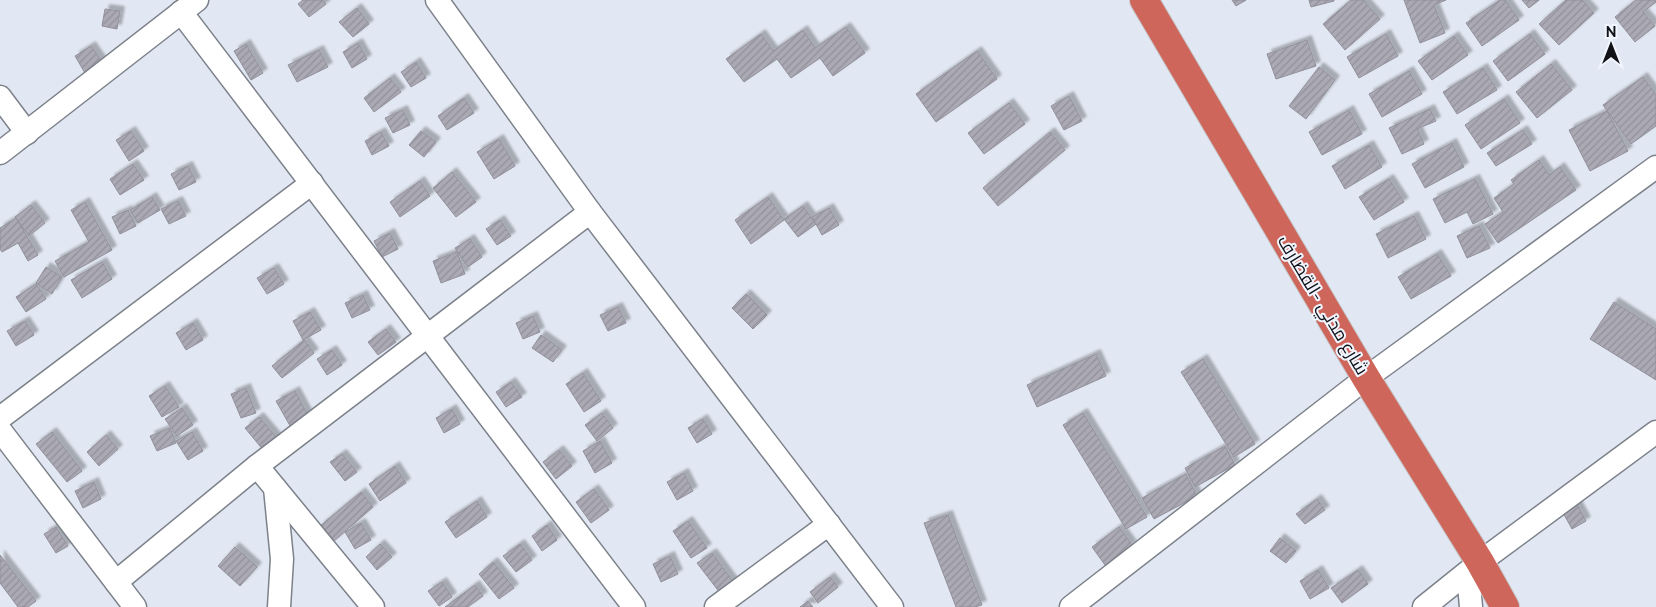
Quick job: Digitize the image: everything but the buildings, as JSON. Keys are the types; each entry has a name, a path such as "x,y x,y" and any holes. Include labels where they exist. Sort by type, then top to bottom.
{"highway":[{"name":"شارع مدني -القضارف","path":"1144,0 1366,378 1474,567 1505,607"}],"street":[{"path":"437,0 590,212 892,607"},
{"path":"0,152 189,6 312,183 634,607"},
{"path":"0,97 27,133"},
{"path":"1071,607 1366,378 1656,167"},
{"path":"0,418 312,183"},
{"path":"116,582 257,466 590,212"},
{"path":"0,430 135,607"},
{"path":"1424,607 1474,567 1656,432"},
{"path":"257,466 373,607"},
{"path":"275,488 282,559 279,607"},
{"path":"716,607 829,524"},
{"path":"1472,607 1474,567"}]}
